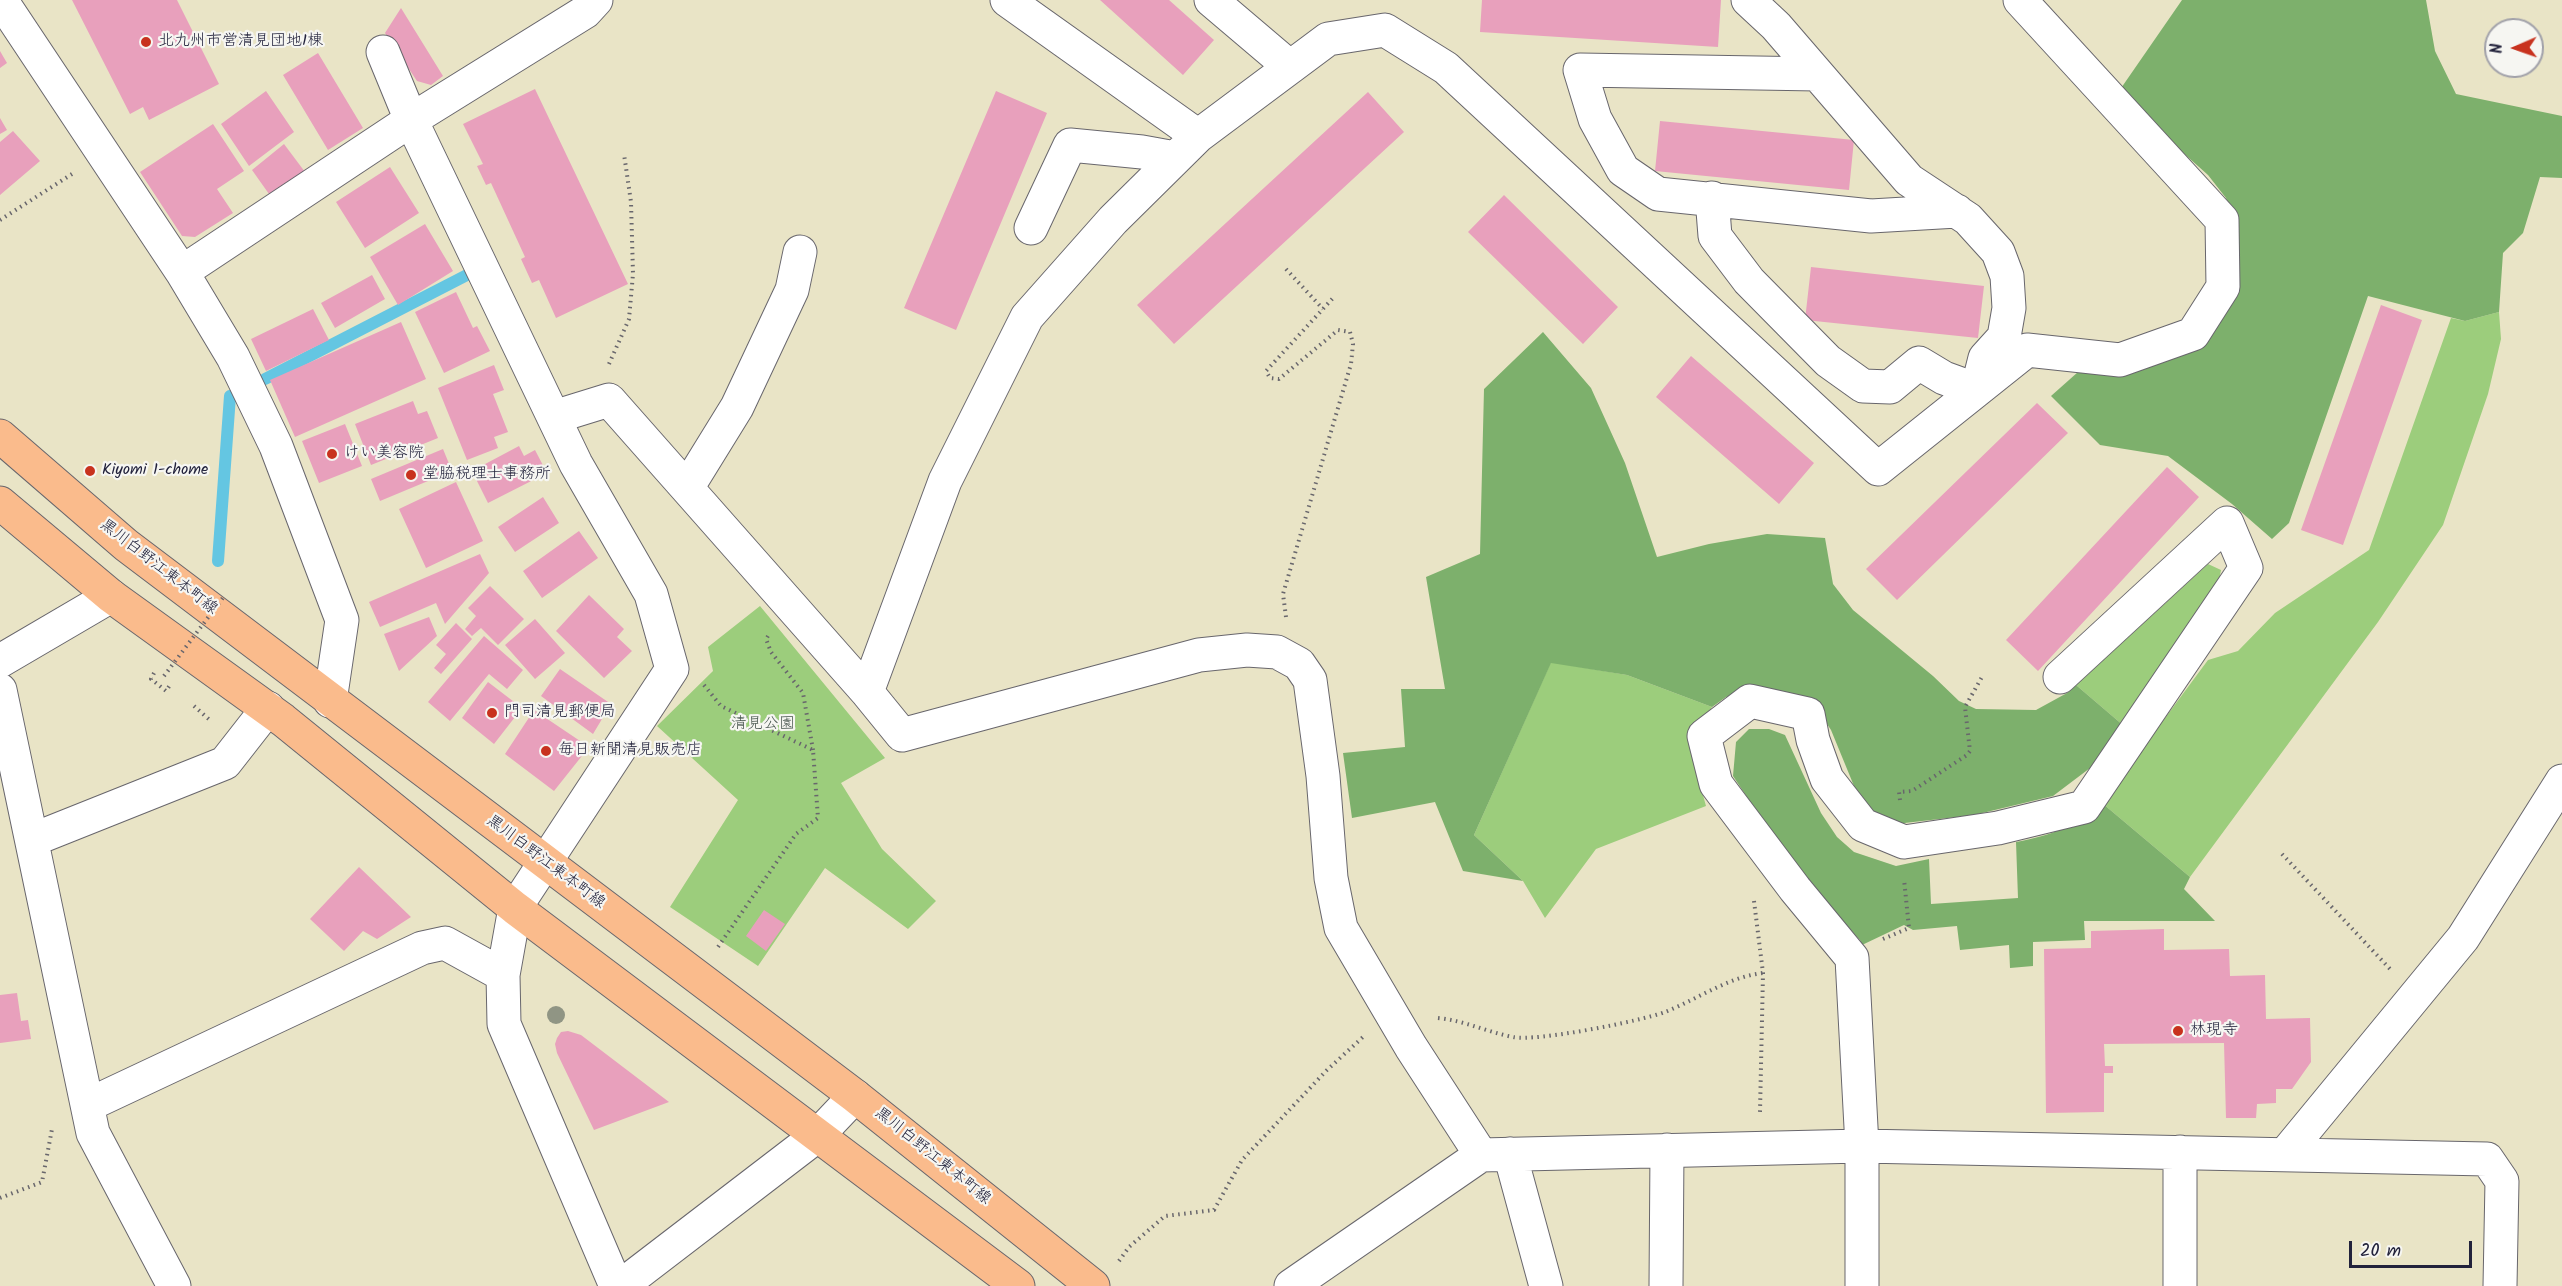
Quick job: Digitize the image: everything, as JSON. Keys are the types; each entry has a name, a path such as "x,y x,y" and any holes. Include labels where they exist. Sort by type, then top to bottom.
{"main road":[{"name":"黒川白野江東本町線","path":"0,436 126,545 855,1096 1092,1286"},
{"path":"0,503 111,596 268,708 515,908 1018,1286"}],"street":[{"path":"1,0 182,272 233,357 276,446 342,620 330,700"},
{"path":"182,272 411,120 585,12 596,0"},
{"path":"1007,0 1186,147"},
{"path":"1211,0 1290,67"},
{"path":"1748,0 1776,26 1909,180 1968,219 1998,252 2007,276 2009,308 2004,338 1984,358 1977,390"},
{"path":"867,692 945,482 1027,317 1113,220 1186,147 1328,39 1385,30 1446,68 1878,469 2027,350 2120,360 2193,334 2223,286 2222,220 2020,0"},
{"path":"383,52 411,120 576,464 651,594 672,669 515,908 503,975 504,1024 615,1286"},
{"path":"1817,74 1580,70 1595,119 1623,170 1658,194 1871,216 1957,211"},
{"path":"1032,228 1070,144 1142,152 1186,147"},
{"path":"1712,198 1715,236 1749,281 1828,361 1863,386 1890,387 1919,363 1944,378 1977,390"},
{"path":"687,488 742,396 792,290 800,252"},
{"path":"554,417 609,400 867,692 902,735 1199,655 1247,650 1288,658 1310,680 1323,776 1331,878 1341,928 1395,1017 1496,1155 1546,1286"},
{"path":"1862,1286 1862,1146 1852,958 1795,889 1716,784 1704,736 1750,700 1808,714 1813,740 1827,779 1863,825 1904,842 1998,828 2084,807 2246,568 2227,523 2060,677"},
{"path":"0,662 111,596"},
{"path":"0,690 93,1133 174,1286"},
{"path":"32,840 225,763 268,708"},
{"path":"2286,1153 2463,938 2562,781"},
{"path":"85,1094 422,948 446,943 503,975"},
{"path":"621,1286 818,1135 855,1096"},
{"path":"1292,1286 1496,1155 1862,1146 2286,1153 2487,1159 2502,1181 2500,1286"},
{"path":"1666,1286 1667,1150"},
{"path":"2180,1152 2180,1286"}],"path":[{"path":"0,220 62,182 102,152"},
{"path":"600,403 608,367 629,319 633,274 631,202 624,154"},
{"path":"1286,269 1323,309"},
{"path":"1288,658 1283,594 1351,364 1353,344 1350,332 1338,330 1279,379 1270,378 1266,371 1333,298"},
{"path":"164,676 225,596"},
{"path":"713,954 796,834 818,818 813,750 803,693 771,652 766,639 796,611"},
{"path":"155,674 151,680 166,691 171,685"},
{"path":"1900,802 1899,792 1912,790 1970,751 1965,707 1983,675"},
{"path":"722,706 813,750"},
{"path":"2282,854 2415,996"},
{"path":"1881,940 1909,928 1904,875"},
{"path":"1753,891 1763,973 1759,1148"},
{"path":"1119,1261 1129,1247 1165,1216 1214,1210 1242,1160 1327,1070 1386,1017 1460,1020 1514,1038 1550,1036 1664,1012 1717,987 1763,973"},
{"path":"0,1198 42,1182 52,1128 63,1092 85,1094"}],"green space":[{"path":"2182,0 2426,0 2435,51 2456,94 2562,116 2562,178 2540,177 2523,233 2503,253 2499,312 2465,321 2368,296 2289,523 2272,539 2232,504 2168,456 2100,445 2051,396 2087,364 2129,366 2168,361 2188,351 2209,335 2227,312 2235,289 2233,222 2226,198 2208,175 2117,94"},
{"path":"2499,312 2501,339 2488,394 2443,525 2378,622 2190,877 2102,803 2208,660 2238,651 2275,613 2369,550 2451,318 2465,321"},
{"path":"1543,332 1591,388 1625,463 1657,557 1709,544 1767,534 1825,538 1833,584 1853,610 1933,676 1959,701 1976,709 2036,710 2067,693 2076,685 2124,726 2098,762 2053,796 1974,815 1896,824 1877,815 1861,803 1831,730 1818,710 1747,691 1726,697 1712,707 1627,675 1551,663 1474,835 1523,881 1463,871 1435,802 1352,818 1343,753 1405,747 1401,689 1445,689 1426,577 1480,554 1484,389"},
{"path":"2208,564 2221,570 2217,592 2124,726 2076,685"},
{"name":"清見公園","path":"760,606 885,758 841,783 882,849 936,901 908,929 825,868 758,966 670,907 738,800 657,726 713,671 708,647"},
{"path":"1551,662 1627,675 1712,707 1696,732 1698,777 1706,806 1596,849 1545,918 1523,881 1474,835"},
{"path":"1749,729 1769,729 1785,735 1821,813 1837,837 1854,852 1896,866 1929,859 1931,904 2018,898 2016,842 2062,829 2102,803 2190,877 2184,889 2215,921 2084,921 2085,940 2033,942 2033,966 2010,968 2009,945 1960,950 1957,926 1913,930 1904,925 1862,945 1860,940 1797,872 1733,776 1736,742"}],"building":[{"name":"北九州市営清見団地1棟","path":"72,0 177,0 219,84 149,120 143,107 130,114"},
{"path":"1100,0 1169,0 1214,40 1183,75"},
{"path":"1482,0 1721,0 1718,47 1480,32"},
{"path":"401,8 443,76 431,85 417,81 385,33"},
{"path":"0,51 7,63 0,68"},
{"path":"318,53 363,128 328,150 283,75"},
{"path":"535,89 628,284 556,318 539,280 532,283 521,259 525,257 491,183 486,185 477,166 483,164 463,124"},
{"path":"266,91 294,132 249,166 221,124"},
{"path":"996,91 1047,113 956,330 904,308"},
{"path":"1368,92 1404,132 1174,344 1137,305"},
{"path":"0,118 7,130 0,134"},
{"path":"1660,121 1854,140 1849,190 1655,171"},
{"path":"213,124 244,171 217,189 233,213 195,237 182,236 140,172"},
{"path":"13,131 40,161 0,195 0,142"},
{"path":"284,144 305,172 269,194 252,170"},
{"path":"390,167 419,213 365,248 336,202"},
{"path":"1504,195 1618,307 1583,344 1468,232"},
{"path":"425,224 453,271 398,305 370,257"},
{"path":"1811,267 1984,286 1978,338 1805,320"},
{"path":"372,275 385,299 335,328 321,303"},
{"path":"456,292 473,328 477,326 490,351 444,373 415,312"},
{"path":"2381,305 2422,320 2343,545 2301,530"},
{"path":"313,309 329,340 266,371 251,339"},
{"path":"401,322 426,379 295,437 270,380"},
{"path":"1691,356 1814,463 1779,504 1656,397"},
{"path":"494,365 504,390 493,394 508,432 494,437 498,448 467,460 438,388"},
{"path":"413,401 418,414 427,411 438,438 371,465 355,424"},
{"path":"2037,403 2068,433 1897,600 1866,569"},
{"name":"けい美容院","path":"345,424 362,466 319,483 302,441"},
{"path":"519,446 524,456 535,450 547,473 488,503 472,471"},
{"name":"堂脇税理士事務所","path":"443,449 452,471 380,501 371,479"},
{"path":"2167,467 2199,497 2038,671 2006,640"},
{"path":"456,482 483,541 426,568 399,509"},
{"path":"543,497 559,523 515,552 498,527"},
{"path":"579,531 598,558 542,598 523,571"},
{"path":"480,554 489,573 445,624 436,603 380,627 369,602"},
{"path":"490,586 524,619 498,645 481,628 472,636 465,629 476,616 468,608"},
{"path":"589,595 624,629 617,637 632,651 604,678 556,631"},
{"path":"429,617 437,636 399,671 384,634"},
{"path":"535,619 565,653 535,679 505,645"},
{"path":"456,623 472,639 441,674 434,668 446,654 436,645"},
{"path":"484,636 523,670 507,689 489,674 450,721 428,702"},
{"path":"560,669 611,704 593,734 541,696"},
{"name":"門司清見郵便局","path":"488,682 522,708 494,744 462,718"},
{"name":"毎日新聞清見販売店","path":"534,710 589,747 554,791 505,754"},
{"path":"359,867 411,917 377,939 363,931 344,951 310,919"},
{"path":"764,910 785,924 766,951 746,936"},
{"name":"林現寺","path":"2164,929 2164,950 2229,949 2230,976 2265,975 2266,1019 2310,1018 2311,1062 2292,1089 2276,1089 2276,1103 2257,1104 2256,1118 2226,1118 2224,1043 2104,1044 2105,1066 2113,1066 2113,1073 2104,1073 2104,1112 2046,1113 2044,949 2091,948 2091,931"},
{"path":"17,993 21,1021 28,1020 31,1039 0,1043 0,995"},
{"path":"568,1031 581,1035 669,1102 594,1130 557,1053 555,1044 557,1038 561,1032"}],"waterway":[{"path":"265,379 467,275"},
{"path":"218,561 230,396"}],"place":[{"name":"北九州市営清見団地1棟","path":"146,42"},
{"name":"けい美容院","path":"332,454"},
{"name":"Kiyomi 1-chome","path":"90,471"},
{"name":"堂脇税理士事務所","path":"411,475"},
{"name":"門司清見郵便局","path":"492,713"},
{"name":"毎日新聞清見販売店","path":"546,751"},
{"name":"林現寺","path":"2178,1031"}]}
